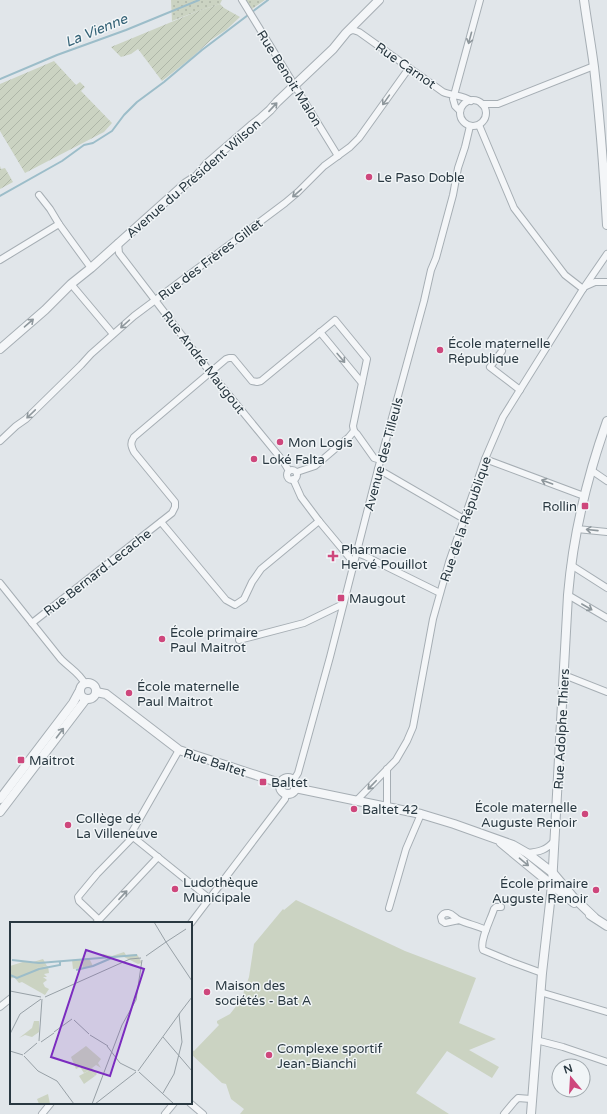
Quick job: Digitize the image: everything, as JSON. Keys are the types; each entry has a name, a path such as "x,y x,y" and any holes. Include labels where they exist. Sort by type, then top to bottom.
{"street":[{"name":"Rue Benoit Malon","path":"242,0 338,156"},
{"name":"Avenue du Président Wilson","path":"0,349 45,310 71,284 186,183 197,176 207,164 270,110 333,49 356,23 380,0"},
{"path":"480,0 454,95 454,102 460,111 462,120 470,126 479,125 498,104"},
{"path":"584,0 594,66 602,144 607,225"},
{"path":"356,23 357,30 359,32"},
{"path":"348,32 353,30 359,32"},
{"name":"Rue Carnot","path":"359,32 443,92 467,98 471,101"},
{"path":"482,104 498,104 594,66"},
{"name":"Rue des Frères Gillet","path":"0,441 26,419 81,366 91,354 134,316 285,203 324,166 359,138 408,68"},
{"path":"460,111 465,103 477,101 482,104 486,110 486,116"},
{"path":"479,125 514,208 565,275 584,288 595,282 607,282"},
{"name":"Avenue des Tilleuls","path":"294,784 328,664 378,469 424,302 430,270 436,258 470,126"},
{"path":"39,195 90,268"},
{"path":"0,260 59,224"},
{"path":"109,251 119,253 118,243"},
{"name":"Rue André Maugout","path":"119,253 210,372 290,471"},
{"name":"Rue de la République","path":"357,800 396,760 408,741 413,727 433,619 440,594 485,459 503,417 607,254"},
{"path":"71,284 113,334"},
{"path":"210,372 226,359 233,358 252,381 262,381 335,320 367,359 354,431 315,466 297,472 293,470 288,473 288,476 293,480 301,497 354,563"},
{"path":"320,332 362,383"},
{"path":"502,351 490,367 520,390"},
{"name":"Rue Bernard Lecache","path":"32,623 172,513 175,507 175,502 134,452 131,442 134,437 210,372"},
{"name":"Rue Adolphe Thiers","path":"533,1113 531,1099 540,992 556,839 568,595 571,565 584,496 607,421"},
{"path":"354,431 374,458 381,460"},
{"path":"485,459 584,496"},
{"path":"378,469 464,519"},
{"path":"591,470 607,481"},
{"path":"293,480 297,477 297,472"},
{"path":"161,522 226,600 235,605 244,599 252,582 261,569 319,521"},
{"path":"577,528 607,532"},
{"path":"357,553 440,594"},
{"path":"571,565 607,588"},
{"path":"0,583 60,658 68,667 82,677 85,684"},
{"path":"568,595 607,618"},
{"path":"239,640 304,623 343,604"},
{"path":"564,675 607,692"},
{"path":"0,798 73,702 81,687 85,684 92,685 95,689 95,694 91,698 86,699 0,812"},
{"path":"79,692 82,697 86,699"},
{"name":"Rue Baltet","path":"96,692 106,694 179,750 280,783"},
{"path":"179,750 134,828 132,832 133,837 210,899"},
{"path":"387,769 387,806"},
{"path":"285,796 281,791 280,783 284,779 289,778 294,784 357,800 422,814 512,845 527,853 553,873 574,898 594,917"},
{"path":"192,922 285,796 293,792 294,784"},
{"path":"389,908 406,849 422,814"},
{"path":"133,837 97,874 78,897 79,901 98,921 158,857"},
{"path":"496,839 577,906 607,926"},
{"path":"527,853 536,853 544,850 556,839"},
{"path":"501,907 496,907 494,909 486,930 482,946 483,950 542,973"},
{"path":"459,920 479,926 486,930"},
{"path":"540,992 607,1012"},
{"path":"0,1007 10,999"},
{"path":"536,1040 563,1047 607,1062"},
{"path":"504,1114 518,1098 531,1099"},
{"path":"42,1114 50,1104"},
{"path":"165,1114 173,1104"},
{"path":"191,1104 203,1114"}],"green space":[{"path":"171,0 222,0 220,4 172,21"},
{"path":"246,0 265,0 252,9"},
{"path":"220,4 240,17 162,81 138,49 131,54 121,57 111,47 198,11"},
{"path":"54,61 76,85 80,82 85,87 81,91 112,123 104,132 25,173 0,131 0,84"},
{"path":"0,166 1,169 5,168 13,182 0,189"},
{"path":"296,900 405,951 476,978 459,1023 496,1039 469,1050 499,1067 492,1078 447,1051 416,1093 449,1114 240,1114 244,1109 231,1099 226,1084 222,1083 192,1055 192,1050 194,1051 219,1025 217,1021 230,1014 241,1000 249,977 254,944 283,909 284,910"}],"waterway":[{"name":"La Vienne","path":"0,79 57,55 126,30 199,0"},
{"path":"0,196 62,161 84,145 93,143 112,131 124,115 137,102 268,0"}],"place":[{"name":"Le Paso Doble","path":"369,177"},
{"name":"École maternelle République","path":"440,350"},
{"name":"Mon Logis","path":"280,442"},
{"name":"Loké Falta","path":"254,459"},
{"name":"Rollin","path":"585,506"},
{"name":"Pharmacie Hervé Pouillot","path":"333,556"},
{"name":"Maugout","path":"341,598"},
{"name":"École primaire Paul Maitrot","path":"162,639"},
{"name":"École maternelle Paul Maitrot","path":"129,693"},
{"name":"Maitrot","path":"21,760"},
{"name":"Baltet","path":"263,782"},
{"name":"Baltet 42","path":"354,809"},
{"name":"École maternelle Auguste Renoir","path":"585,814"},
{"name":"Collège de La Villeneuve","path":"68,825"},
{"name":"Ludothèque Municipale","path":"175,889"},
{"name":"École primaire Auguste Renoir","path":"596,890"},
{"name":"Maison des sociétés - Bat A","path":"207,992"},
{"name":"Complexe sportif Jean-Bianchi","path":"269,1055"}]}
